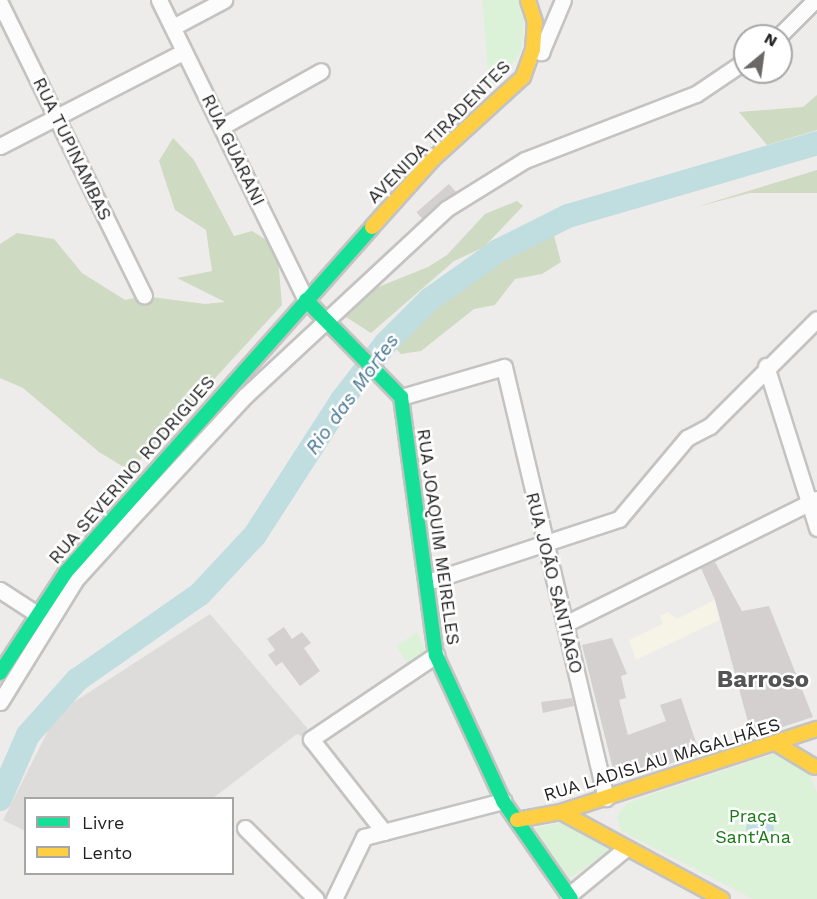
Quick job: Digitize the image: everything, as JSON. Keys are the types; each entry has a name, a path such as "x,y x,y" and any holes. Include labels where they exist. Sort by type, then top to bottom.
{"street":[{"name":"RUA GUARANI","path":"159,0 183,52 223,126 306,300"},
{"path":"173,27 224,0"},
{"name":"AVENIDA TIRADENTES","path":"306,300 433,159 523,77 533,49 535,22 528,0"},
{"path":"533,49 541,52 563,0"},
{"path":"791,24 815,0"},
{"name":"RUA TUPINAMBAS","path":"0,3 144,296"},
{"path":"0,146 183,52"},
{"path":"0,702 76,579 245,396 446,209 525,160 696,94 733,69"},
{"path":"223,126 321,71"},
{"path":"306,300 328,319 401,397"},
{"name":"RUA SEVERINO RODRIGUES","path":"0,673 66,572 306,300"},
{"path":"427,582 544,546 618,519 687,438 710,426 766,366 817,319"},
{"path":"766,366 814,502 817,528"},
{"name":"RUA JOÃO SANTIAGO","path":"401,397 504,367 544,546 606,798"},
{"name":"RUA JOAQUIM MEIRELES","path":"401,397 435,655 503,801 569,897"},
{"path":"565,624 814,502"},
{"path":"0,590 37,614"},
{"path":"384,832 311,739 435,655"},
{"name":"RUA LADISLAU MAGALHÃES","path":"517,820 561,812 777,744 817,729"},
{"path":"777,744 816,765"},
{"path":"334,899 364,837 503,801"},
{"path":"561,812 722,899"},
{"path":"245,828 316,899"},
{"path":"569,897 626,848"}],"shaded area":[{"path":"715,600 719,620 636,660 629,640 663,624 660,616 668,612 677,619"},
{"path":"210,614 308,729 303,737 297,734 214,797 24,797 24,830 3,820 57,713"}],"green space":[{"path":"482,0 518,0 524,24 521,52 490,94"},
{"path":"817,95 817,130 767,145 739,112 803,107"},
{"path":"173,138 194,160 234,236 252,231 277,247 282,305 130,471 99,452 23,388 0,378 0,244 17,233 54,239 82,273 125,300 144,296 205,304 225,302 177,278 212,271 206,230 175,210 159,161"},
{"path":"817,170 817,193 750,193 696,207"},
{"path":"517,201 523,206 484,247 454,261 371,333 346,317 371,290 428,267 447,255 485,214"},
{"path":"553,232 561,262 542,274 515,279 495,305 474,309 421,351 401,354 393,346 435,304 521,247"},
{"path":"417,632 427,655 408,664 396,646"},
{"name":"Praça Sant'Ana","path":"776,753 807,769 817,792 817,899 753,899 621,831 617,817 627,803"},
{"path":"564,822 613,849 567,880 532,829"}],"water":[{"path":"760,816 770,820 774,830 770,840 760,844 750,840 746,830 750,820"}],"building":[{"path":"449,184 456,192 424,221 417,212"},
{"path":"715,562 742,611 769,606 813,717 752,737 715,600 701,568"},
{"path":"284,627 292,639 302,632 311,643 304,648 320,671 300,686 282,662 276,666 268,655 275,650 267,639"},
{"path":"612,638 627,674 621,676 626,698 619,700 628,735 666,721 660,705 681,698 700,754 616,781 582,645"},
{"path":"572,698 574,706 543,713 541,702"}],"waterway":[{"name":"Rio das Mortes","path":"0,799 28,735 77,680 200,594 255,535 342,400 386,343 429,300 498,251 568,216 817,143"}],"traffic: fast":[{"path":"0,673 66,572 372,227"},
{"path":"306,300 401,397 436,655 503,801 571,899"}],"traffic: slow":[{"path":"372,227 433,159 523,77 533,49 535,22 528,0"},
{"path":"517,820 561,812 817,729"},
{"path":"777,744 815,767"},
{"path":"561,812 722,899"}],"district":[{"name":"Barroso","path":"763,680"}]}
